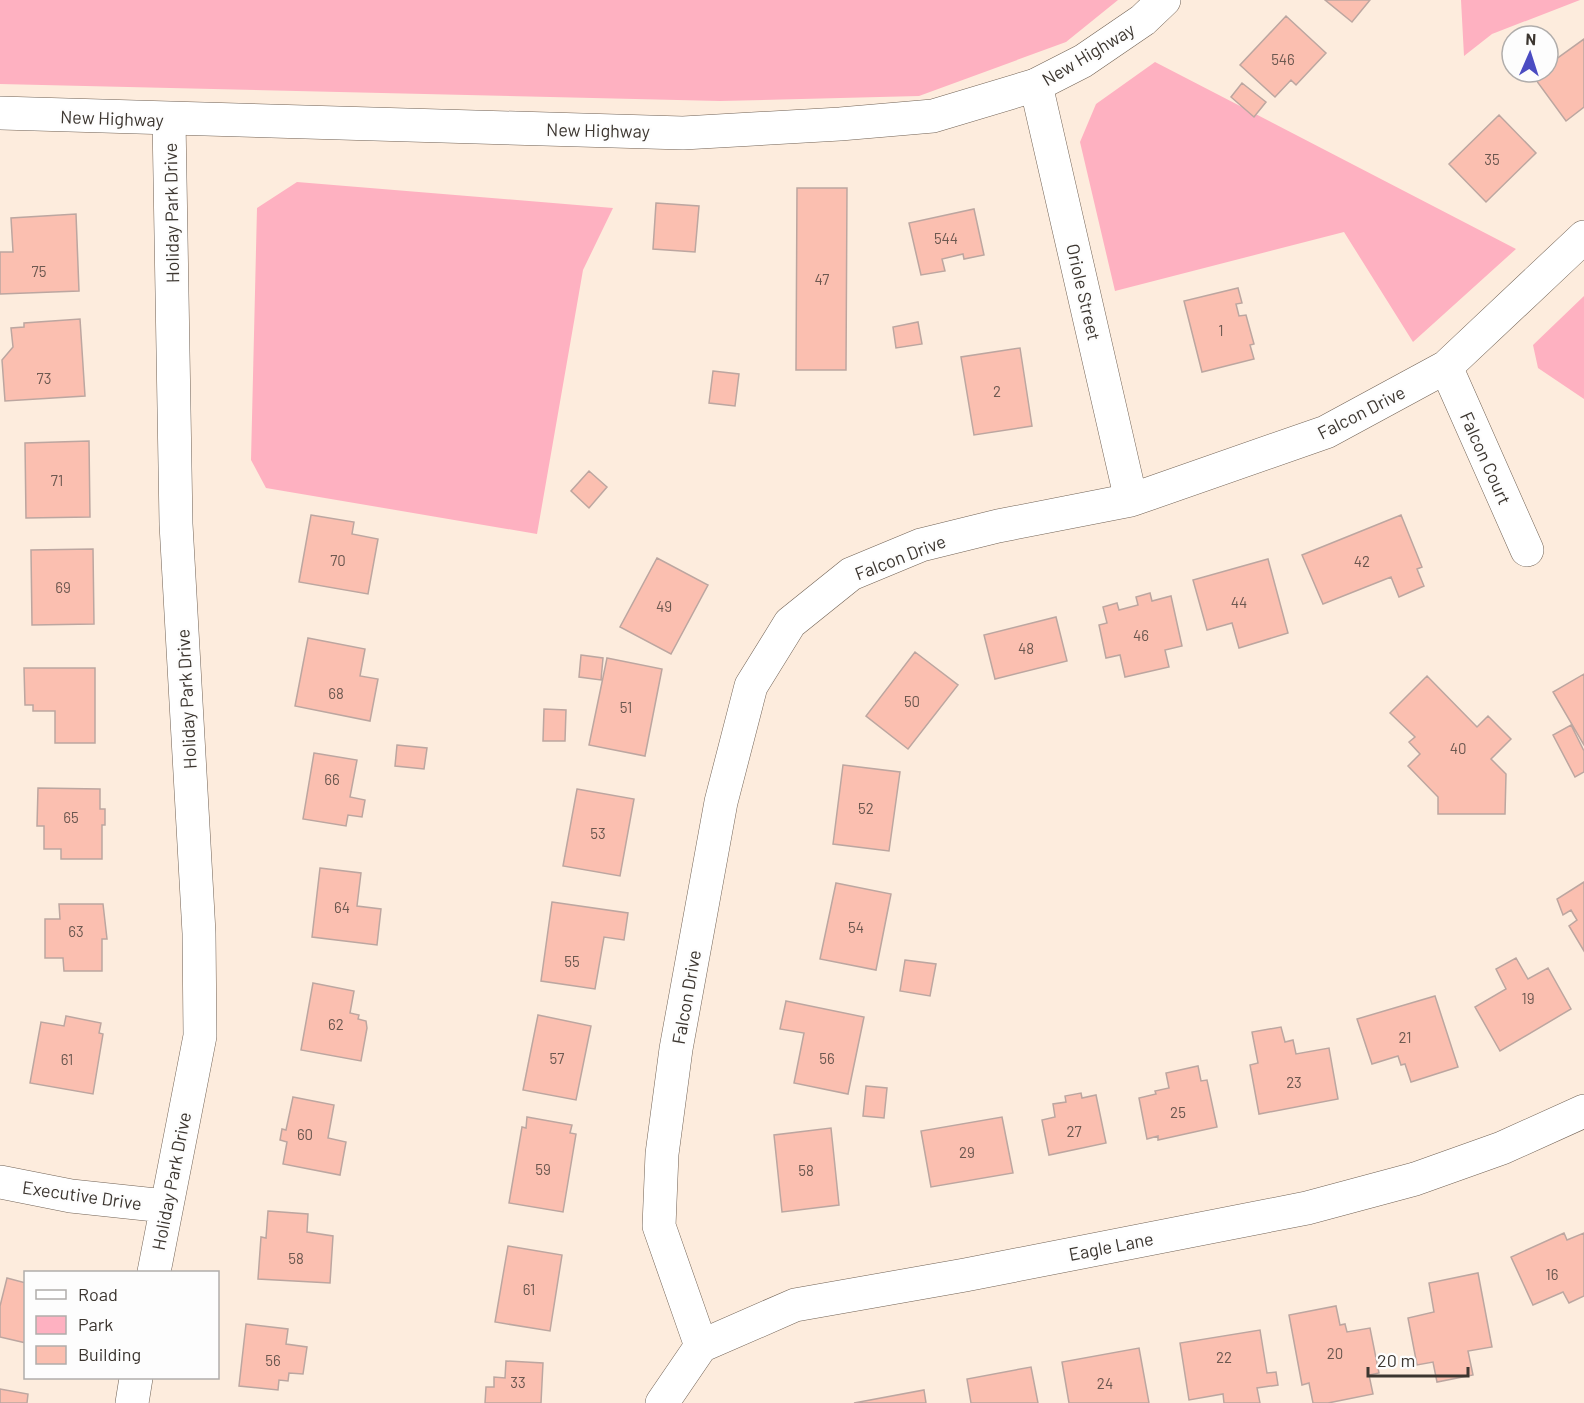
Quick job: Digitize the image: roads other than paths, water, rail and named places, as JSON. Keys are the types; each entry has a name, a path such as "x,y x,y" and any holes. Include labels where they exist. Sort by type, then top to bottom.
{"street":[{"name":"New Highway","path":"0,113 169,120 683,133 933,116 1036,85 1083,61 1143,20 1164,0"},
{"name":"Oriole Street","path":"1036,85 1131,500"},
{"name":"Holiday Park Drive","path":"154,1271 165,1206 200,1036 199,933 176,524 169,120"},
{"name":"Falcon Drive","path":"701,1346 659,1226 662,1154 676,1049 722,802 751,686 790,623 851,574 921,545 998,526 1131,500 1326,432 1446,367 1584,237"},
{"name":"Falcon Court","path":"1446,367 1527,550"},
{"name":"Eagle Lane","path":"701,1346 795,1305 965,1275 1318,1205 1415,1179 1502,1148 1584,1111"},
{"name":"Executive Drive","path":"0,1182 71,1196 165,1206"},
{"path":"663,1403 701,1346"},
{"path":"132,1403 136,1379"}]}
